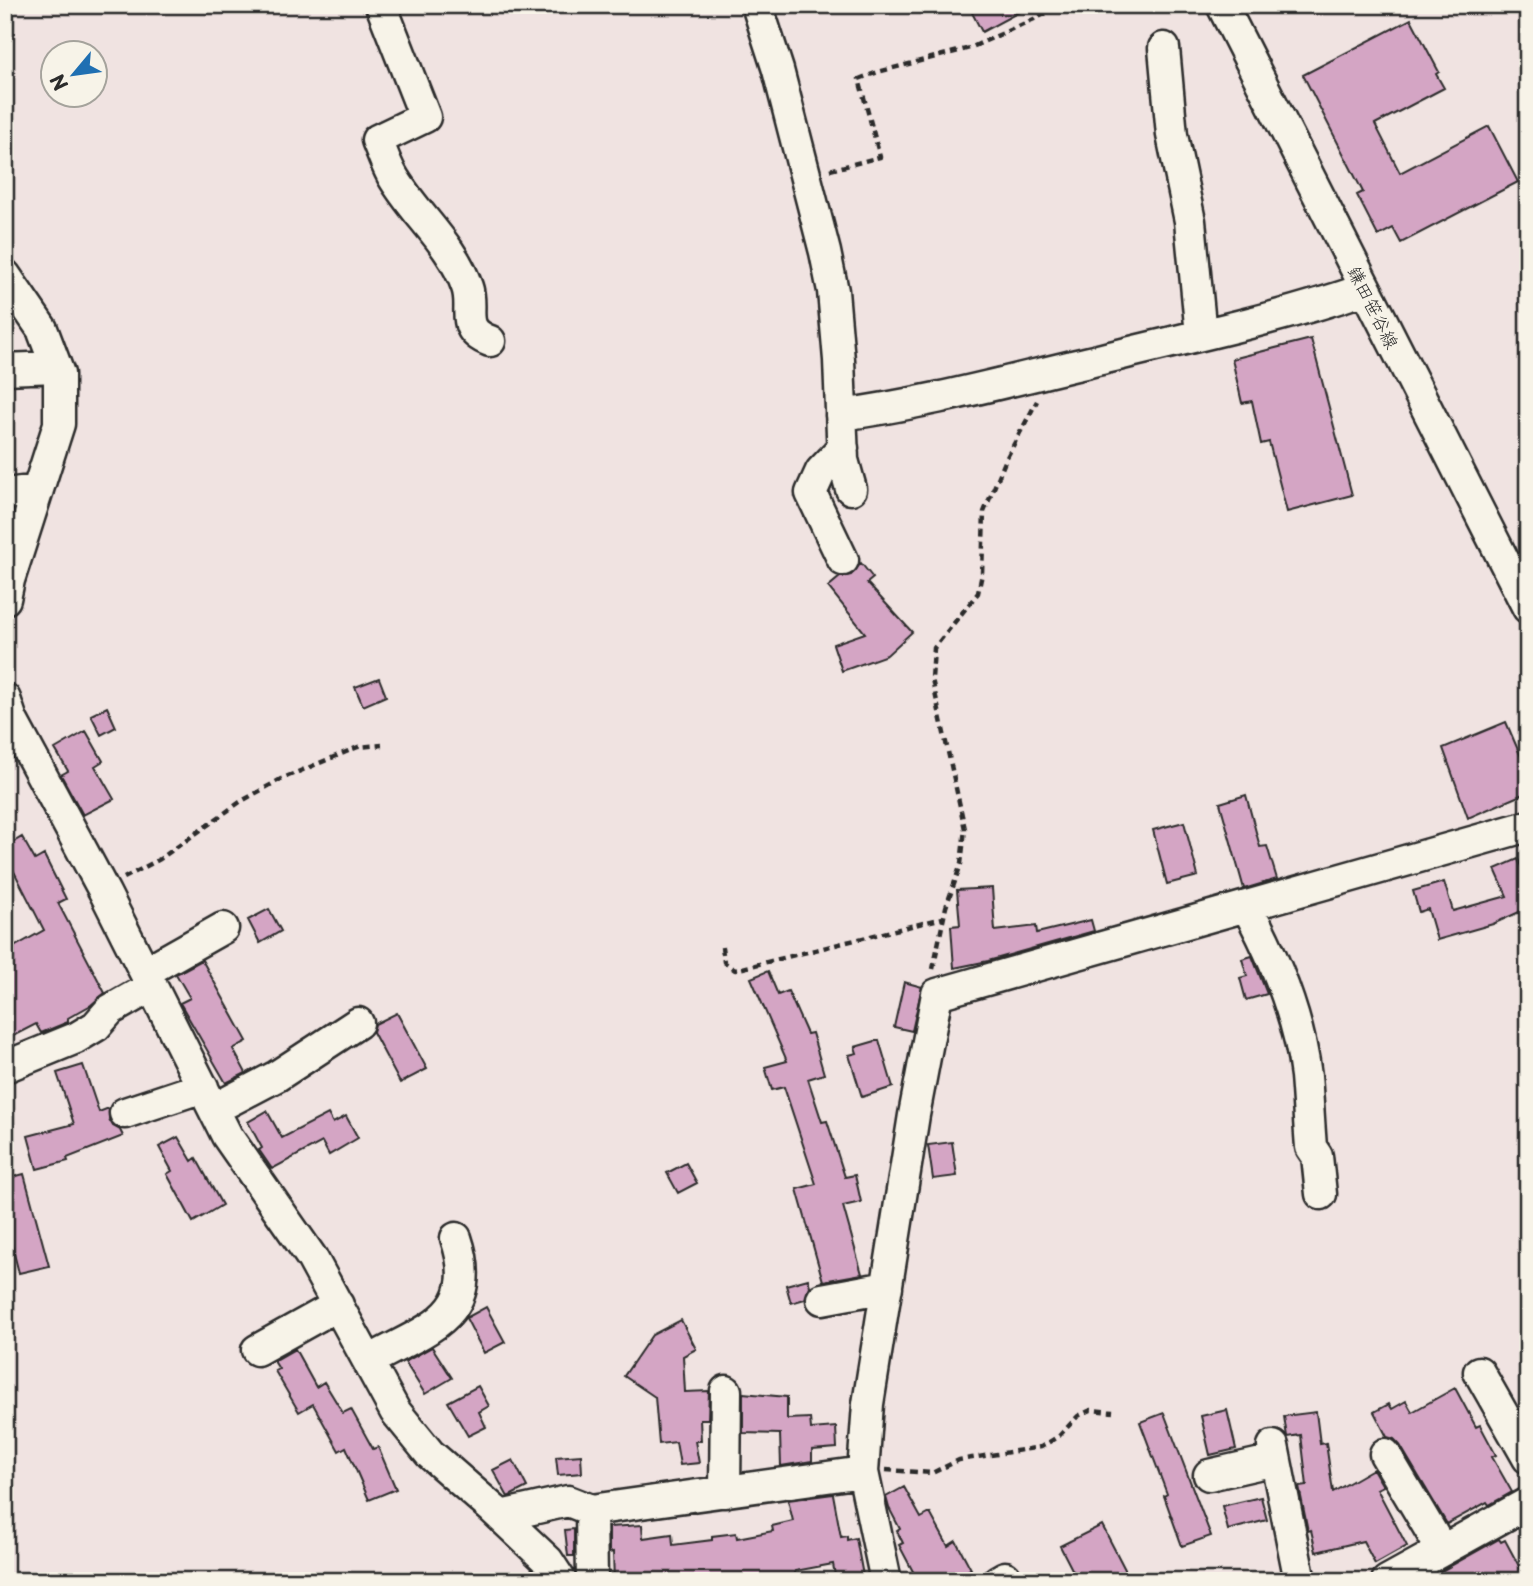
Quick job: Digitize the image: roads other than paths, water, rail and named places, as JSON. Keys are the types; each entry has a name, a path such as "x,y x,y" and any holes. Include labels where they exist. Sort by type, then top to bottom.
{"street":[{"path":"381,5 425,117 377,140 392,175 456,263 468,289 470,325 476,333 489,341"},
{"path":"757,5 778,69 832,291 843,448 851,489"},
{"name":"鎌田笹谷線","path":"1222,5 1365,289 1519,569 1528,608"},
{"path":"1164,48 1172,135 1191,232 1200,335"},
{"path":"5,275 42,330 59,374 59,425 5,599"},
{"path":"842,415 902,407 1302,310 1365,289"},
{"path":"5,369 56,367"},
{"path":"843,448 821,471 811,493 843,559"},
{"path":"5,494 38,490"},
{"path":"5,699 12,720 103,890 227,1136 312,1258 395,1411 430,1454 548,1561 561,1581"},
{"path":"886,1581 863,1472 868,1404 937,994 1528,826"},
{"path":"1247,907 1264,938 1288,998 1306,1074 1311,1147 1317,1156 1321,1194"},
{"path":"5,1067 76,1038 96,1026 110,1010 148,979 223,929"},
{"path":"125,1113 209,1098 277,1076 358,1023"},
{"path":"369,1361 440,1321 453,1310 464,1277 456,1238"},
{"path":"822,1298 887,1287"},
{"path":"257,1350 338,1305"},
{"path":"1479,1373 1528,1458"},
{"path":"725,1492 726,1391"},
{"path":"1209,1475 1274,1453 1300,1581"},
{"path":"1385,1454 1442,1550"},
{"path":"501,1516 568,1501 591,1510 863,1472"},
{"path":"1387,1581 1528,1503"},
{"path":"591,1510 592,1581"}]}
